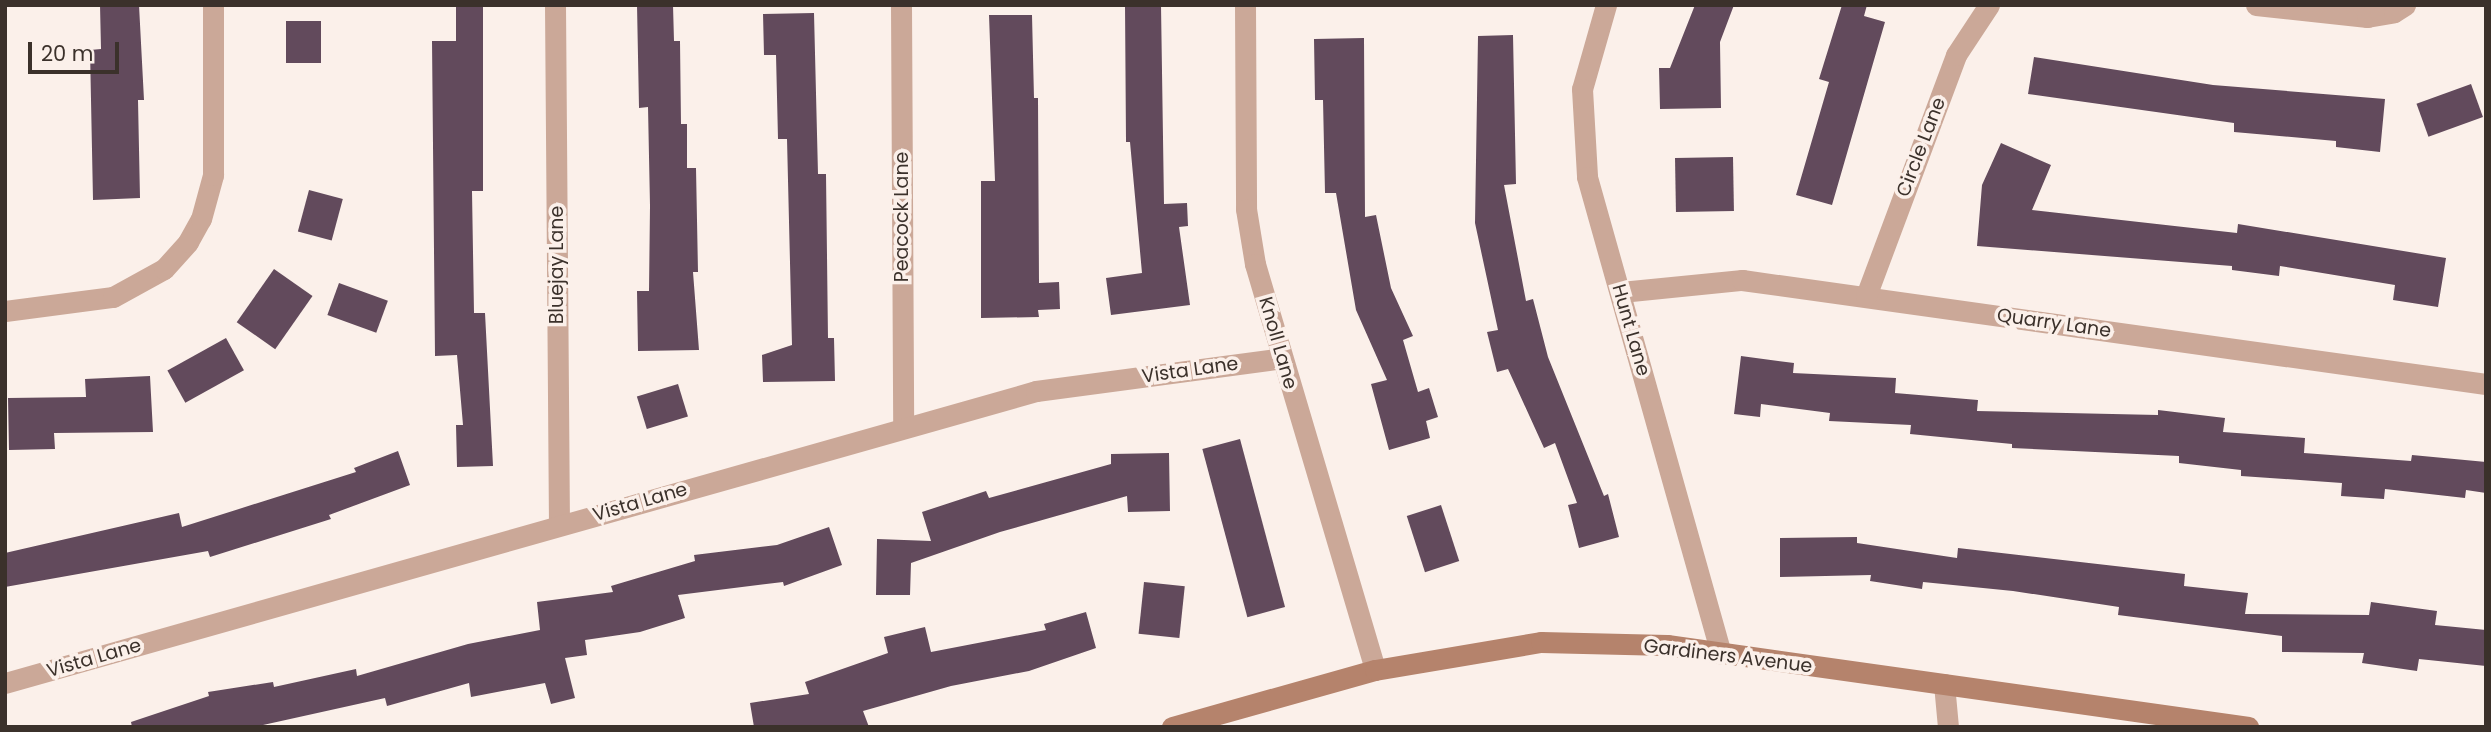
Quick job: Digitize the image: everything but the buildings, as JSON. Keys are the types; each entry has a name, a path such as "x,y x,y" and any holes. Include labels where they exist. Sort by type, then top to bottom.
{"main road":[{"name":"Gardiners Avenue","path":"1172,727 1375,670 1541,642 1667,645 2248,727"}],"street":[{"path":"5,311 113,297 164,269 188,242 201,219 213,175 213,5"},
{"name":"Bluejay Lane","path":"555,5 559,525"},
{"name":"Peacock Lane","path":"901,5 903,428"},
{"name":"Knoll Lane","path":"1245,5 1246,209 1255,264 1375,670"},
{"name":"Hunt Lane","path":"1606,5 1582,89 1581,122 1587,177 1721,654"},
{"name":"Circle Lane","path":"1866,296 1956,55 1989,5"},
{"path":"2256,5 2367,17 2395,12 2405,5"},
{"name":"Quarry Lane","path":"1621,292 1742,280 2486,384"},
{"name":"Vista Lane","path":"5,683 1036,391 1282,358"},
{"path":"1944,684 1948,727"}]}
